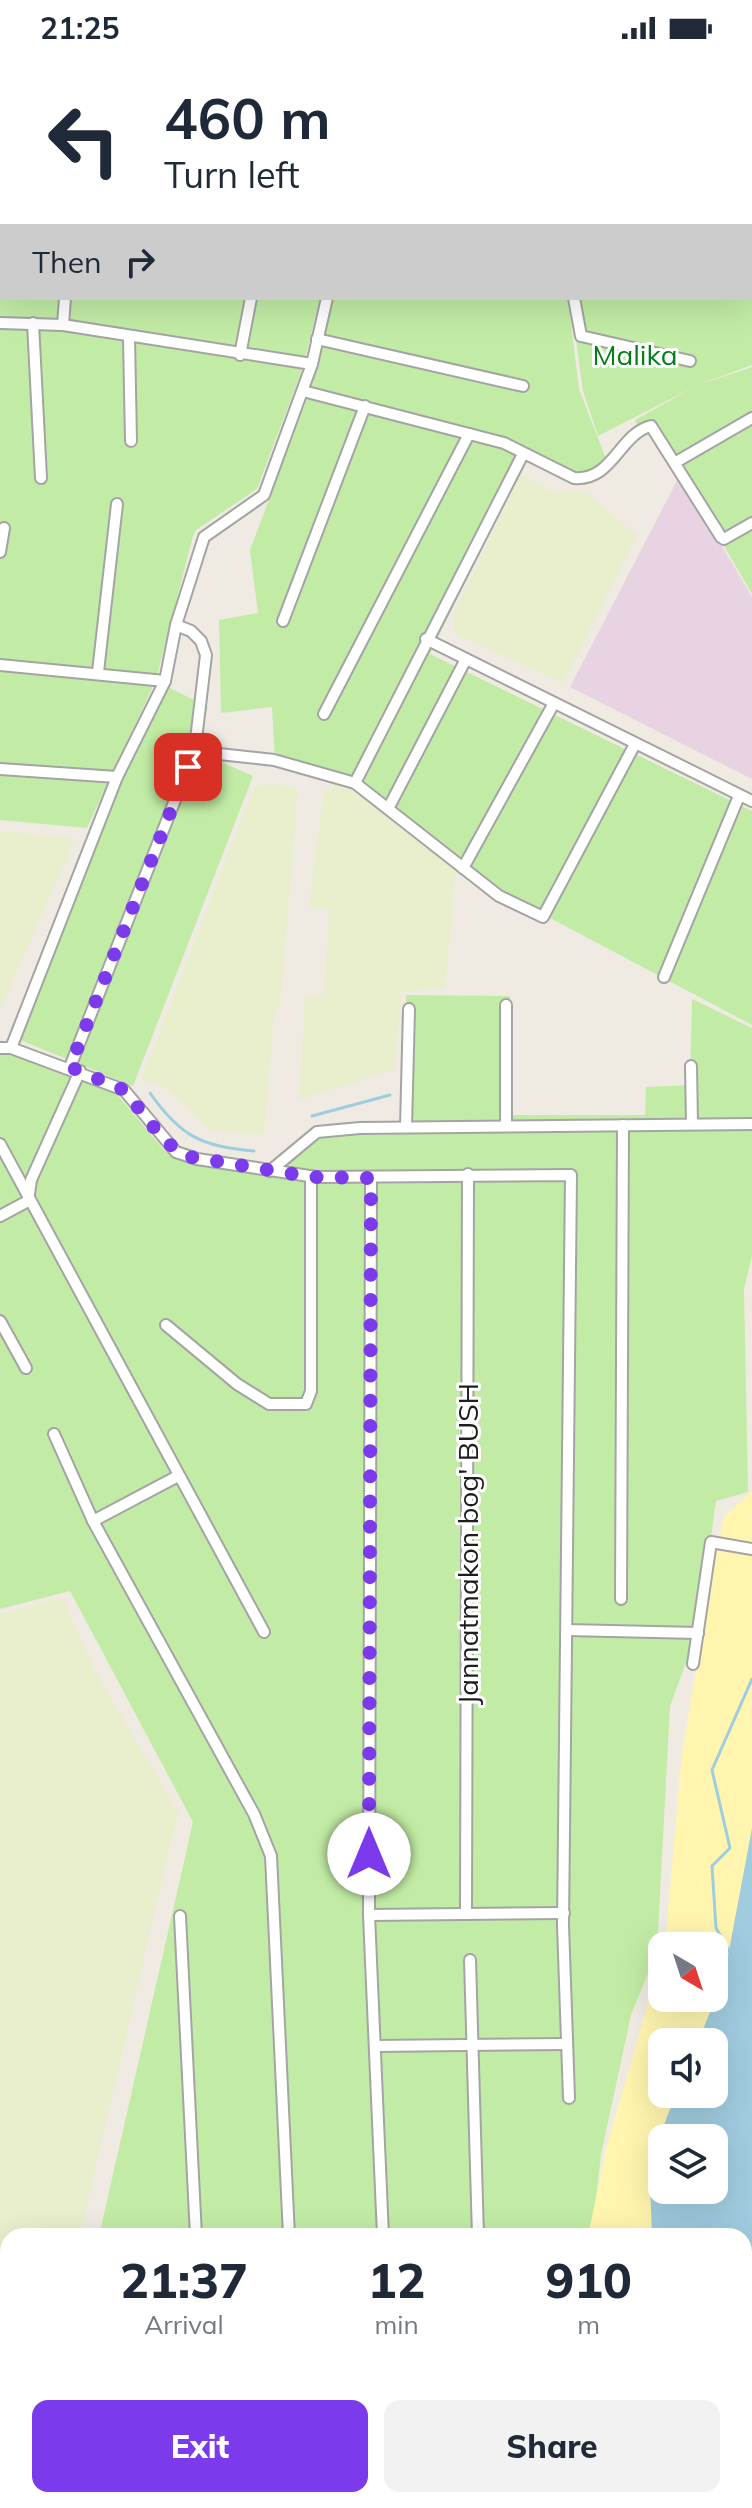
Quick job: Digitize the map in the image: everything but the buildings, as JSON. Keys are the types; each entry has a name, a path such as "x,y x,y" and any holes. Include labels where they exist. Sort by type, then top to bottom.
{"street":[{"path":"63,325 65,300"},
{"path":"240,355 251,300"},
{"path":"327,300 312,364 264,495 204,537 176,625 165,681 117,777 5,1048 75,1069 124,1090 176,1152 197,1159 311,1177 571,1175 564,1913 569,2098"},
{"path":"574,300 581,336 690,361"},
{"path":"0,323 63,325 129,338 312,364"},
{"path":"33,323 41,478"},
{"path":"129,338 131,441"},
{"path":"317,339 523,386"},
{"path":"303,391 504,443 581,479 599,471 619,455 629,436 651,426 721,537 724,539 752,523"},
{"path":"283,621 365,406"},
{"path":"676,462 752,418"},
{"path":"324,714 469,434"},
{"path":"355,783 523,454"},
{"path":"98,672 117,504"},
{"path":"0,552 4,528"},
{"path":"176,625 191,631 201,641 206,655 195,748 201,752 274,760 355,783 499,896 543,917 635,744"},
{"path":"426,639 752,801"},
{"path":"389,807 466,659"},
{"path":"0,665 98,672 165,681"},
{"path":"463,868 554,703"},
{"path":"28,1201 31,1180 188,767"},
{"path":"0,769 117,777"},
{"path":"664,977 739,796"},
{"path":"506,1005 506,1126"},
{"path":"406,1127 409,1009"},
{"path":"691,1066 692,1124"},
{"path":"270,1171 317,1132 406,1127 752,1124"},
{"path":"621,1599 623,1125"},
{"path":"0,1144 28,1201 264,1632"},
{"name":"Jannatmakon bog' BUSH","path":"466,1914 468,1174"},
{"path":"166,1325 237,1384 269,1404 306,1404 311,1391 311,1177"},
{"path":"371,1178 369,1915 383,2228"},
{"path":"0,1216 28,1201"},
{"path":"0,1321 26,1368"},
{"path":"54,1434 93,1521 254,1814 271,1856 289,2228"},
{"path":"93,1521 178,1476"},
{"path":"693,1664 711,1542 752,1549"},
{"path":"567,1630 698,1633"},
{"path":"369,1915 564,1913"},
{"path":"180,1916 196,2228"},
{"path":"470,1960 470,2046 478,2228"},
{"path":"375,2046 566,2044"}],"shaded area":[{"path":"680,475 752,597 752,779 570,687"}],"green space":[{"path":"0,300 320,300 303,367 257,489 196,530 193,536 156,680 87,828 0,820"},
{"path":"333,300 568,300 579,389 610,469 585,485 527,455 430,654 752,811 752,1025 465,873 359,786 275,761 272,707 221,713 219,620 258,613 250,550 312,386"},
{"name":"Malika","path":"570,300 752,300 752,365 695,386 752,367 752,594 654,425 639,429 635,420 692,388 598,436 583,391"},
{"path":"521,473 549,491 585,492 637,535 563,683 455,634 453,615"},
{"path":"168,687 208,707 196,751 253,776 133,1086 20,1040 126,768"},
{"path":"277,784 298,789 280,1007 274,1014 264,1135 210,1130 163,1086 141,1080 254,786"},
{"path":"336,784 360,796 456,869 445,988 402,992 394,1069 299,1100 305,996 324,995 329,910 309,907 324,790"},
{"path":"0,831 75,839 0,1010"},
{"path":"406,995 510,996 508,1115 645,1115 646,1087 690,1085 692,999 752,1028 752,1256 744,1289 748,1492 716,1501 698,1631 670,1706 658,1932 648,1932 648,1973 631,2015 601,2155 593,2228 101,2228 193,1822 70,1591 0,1609 0,1052 7,1051 114,1091 163,1149 173,1157 201,1166 271,1170 317,1135 401,1125"},
{"path":"63,1598 94,1670 178,1811 82,2228 0,2228 0,1614"}],"sand":[{"path":"752,1490 752,2228 590,2228 606,2149 648,2004 648,2012 728,2012 728,1932 666,1932 682,1752 723,1518"}],"water":[{"path":"752,1828 752,2228 652,2228 651,2204 728,2204 728,2124 664,2124 671,2108 728,2108 728,2028 704,2028 710,2012 728,2012 728,1956"}],"waterway":[{"path":"150,1093 172,1120 194,1137 220,1146 254,1151"},
{"path":"312,1116 390,1095"},
{"path":"729,1951 716,1928 712,1866 730,1848 712,1770 752,1679"}],"route":[{"path":"188,767 70,1067 124,1090 164,1140 185,1156 311,1177 371,1178 369,1854"}]}
